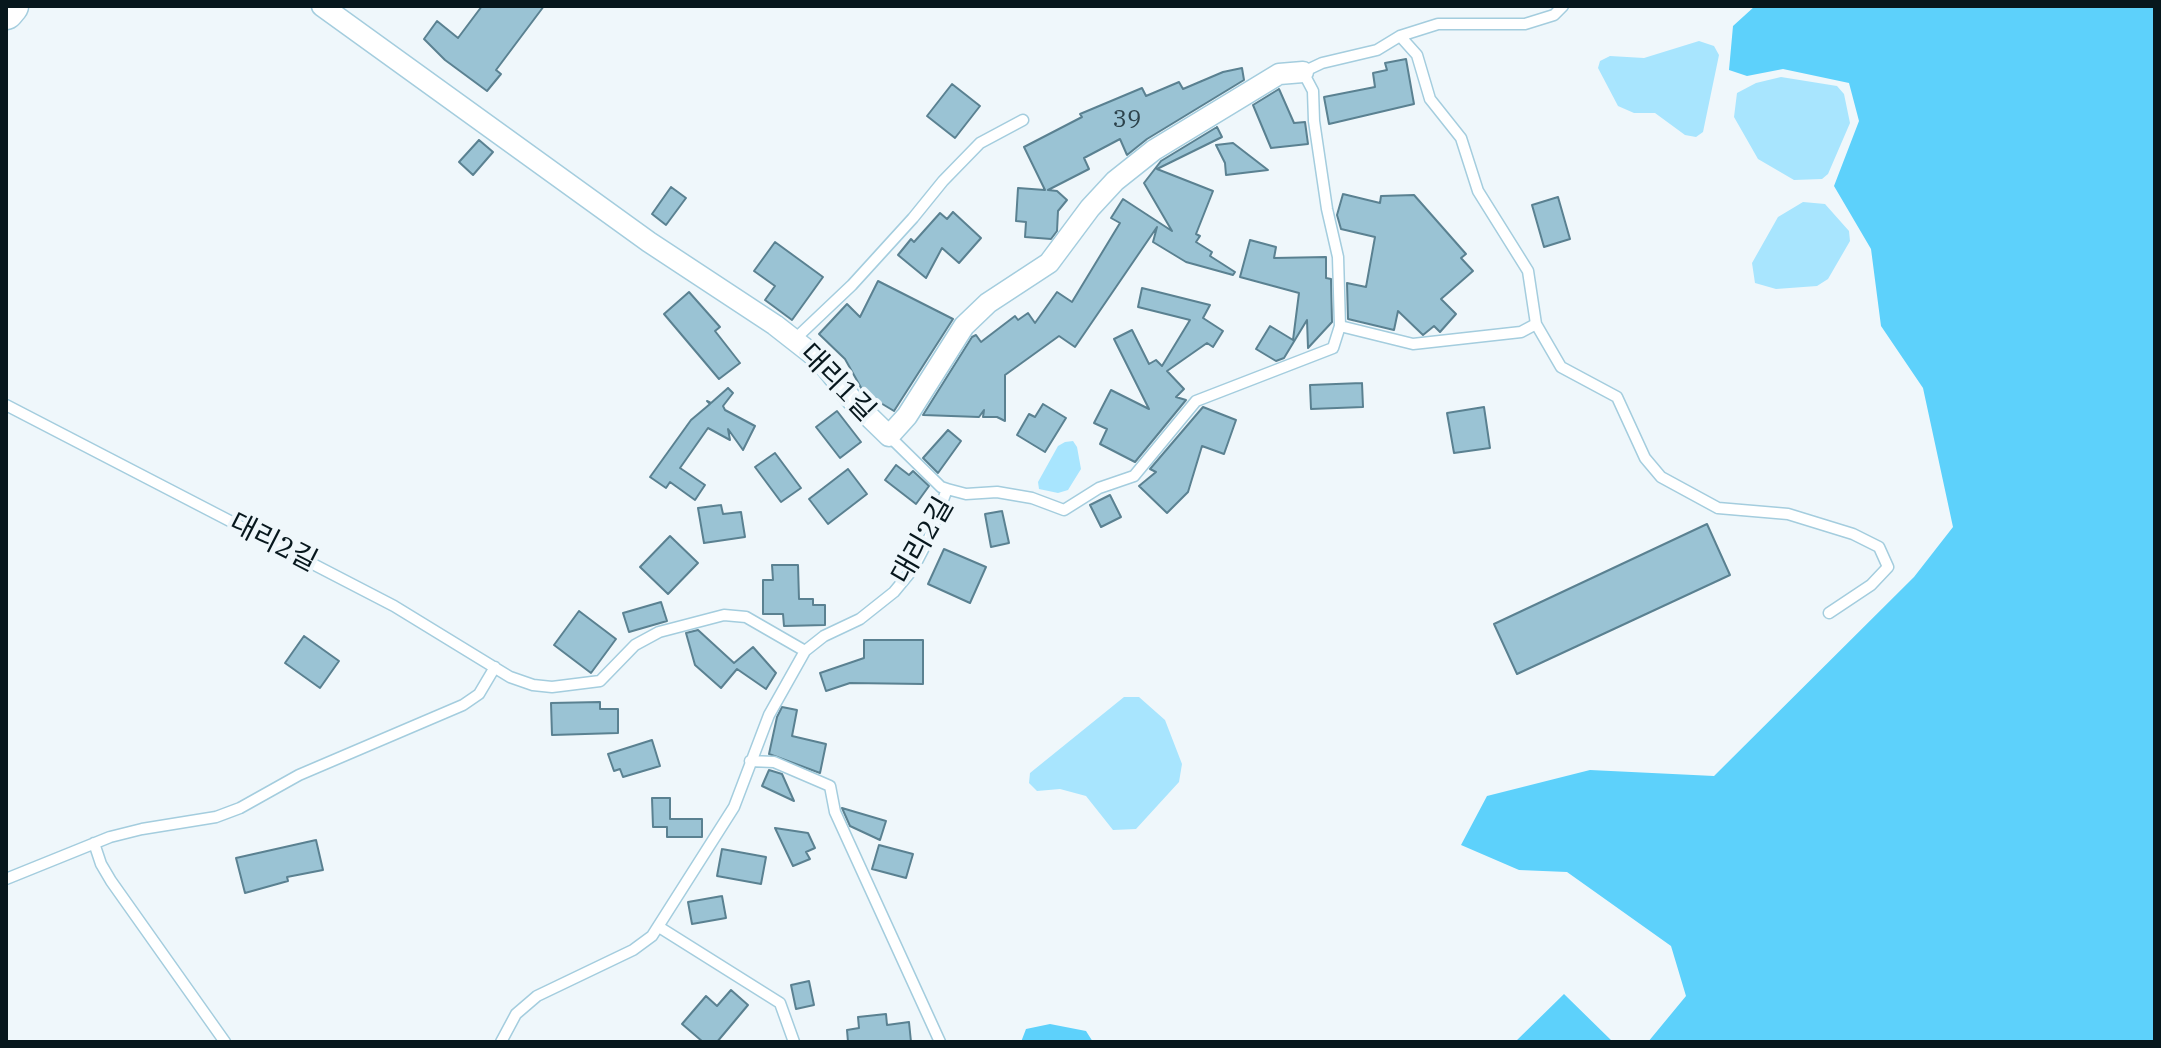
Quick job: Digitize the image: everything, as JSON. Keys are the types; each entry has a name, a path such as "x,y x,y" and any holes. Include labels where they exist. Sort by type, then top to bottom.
{"highway":[{"path":"6,12 11,6"}],"street":[{"name":"대리1길","path":"322,6 649,242 794,340 821,361 853,401 889,436 907,416 964,326 988,303 1049,263 1090,208 1115,181 1187,128 1279,74 1303,72"}],"lane":[{"path":"1536,324 1521,332 1413,344 1340,326 1338,257 1327,209 1314,121 1313,91 1303,72 1322,63 1377,50 1400,36 1438,24 1525,24 1554,15 1563,6"},
{"path":"1400,36 1417,55 1430,99 1461,138 1478,191 1528,271 1536,324 1561,367 1617,397 1645,458 1661,477 1718,508 1788,514 1853,534 1879,547 1888,567 1871,585 1829,613"},
{"path":"794,340 852,285 980,143 1023,120"},
{"name":"대리2길","path":"6,405 394,606 510,677 552,687 600,681 635,645 659,632 724,615 746,617 805,651 824,636 860,619 894,592 913,569 929,538 947,489 966,494 997,492 1032,498 1064,510 1099,488 1134,476 1196,401 1333,348 1340,326"},
{"path":"889,436 941,487 947,489"},
{"path":"501,1042 516,1014 537,996 633,950 659,927 734,807 769,715 805,651"},
{"path":"6,879 94,843 142,829 216,817 240,808 299,775 463,705 479,694 495,667"},
{"path":"750,761 774,762 830,786 835,812 940,1042"},
{"path":"94,843 111,881 225,1042"},
{"path":"659,927 780,1003 794,1042"}],"shaded area":[{"path":"1755,6 2155,6 2155,1042 1648,1042 1686,996 1671,946 1567,872 1519,870 1461,845 1487,796 1590,770 1714,776 1914,577 1953,527 1923,388 1881,326 1871,249 1834,186 1859,121 1849,83 1783,69 1747,76 1729,70 1733,26"},
{"path":"1699,41 1714,46 1719,55 1703,132 1696,137 1685,135 1655,113 1634,113 1618,106 1598,68 1600,61 1610,56 1644,58"},
{"path":"1781,77 1837,86 1844,94 1850,123 1828,174 1822,179 1794,180 1758,159 1734,117 1737,93 1756,83"},
{"path":"1803,202 1825,204 1849,231 1850,241 1828,279 1817,286 1776,289 1755,283 1752,263 1778,217"},
{"path":"1073,441 1081,469 1068,490 1058,493 1039,489 1038,482 1058,446"},
{"path":"1124,697 1139,697 1165,720 1182,764 1179,782 1136,829 1113,830 1086,796 1060,789 1037,791 1029,783 1030,773"},
{"path":"1564,994 1613,1042 1515,1042"},
{"path":"1050,1024 1086,1031 1093,1042 1021,1042 1026,1029"}],"building":[{"path":"482,6 544,6 496,70 501,74 487,91 445,60 424,39 437,21 458,38"},
{"path":"1406,59 1414,104 1329,124 1324,97 1375,87 1373,73 1387,70 1385,63"},
{"path":"1242,68 1244,80 1147,139 1127,155 1120,139 1084,158 1089,169 1048,190 1057,191 1067,200 1058,211 1057,231 1051,239 1025,237 1026,222 1016,221 1018,188 1045,190 1024,147 1082,117 1080,114 1142,88 1146,96 1179,82 1183,89 1223,72"},
{"path":"952,84 980,106 955,138 927,116"},
{"path":"1279,89 1294,123 1305,122 1308,144 1271,148 1253,105"},
{"path":"1217,127 1222,137 1157,169 1213,191 1196,234 1200,236 1196,242 1212,252 1210,256 1235,272 1233,275 1186,262 1153,242 1157,227 1075,347 1059,336 1005,375 1005,421 997,417 983,417 984,410 979,417 923,415 972,337 976,335 981,342 1015,316 1018,320 1028,313 1035,323 1057,292 1072,302 1120,223 1111,218 1123,199 1172,231 1144,183 1161,161"},
{"path":"479,140 493,152 473,175 459,162"},
{"path":"1233,143 1268,170 1226,175 1225,163 1216,145"},
{"path":"671,187 686,198 666,225 652,214"},
{"path":"1343,194 1380,203 1381,196 1414,195 1466,254 1461,258 1473,271 1441,299 1456,314 1440,332 1434,326 1423,335 1398,311 1394,330 1348,319 1347,283 1366,287 1375,237 1341,229 1337,215"},
{"path":"1558,197 1570,239 1544,247 1532,205"},
{"path":"953,212 981,238 959,263 942,248 926,278 898,255 940,213 947,219"},
{"path":"1250,240 1276,247 1274,258 1326,257 1326,278 1331,279 1332,322 1308,348 1307,320 1284,358 1276,361 1256,349 1270,326 1293,340 1299,293 1240,277"},
{"path":"775,242 823,277 792,320 765,300 775,286 754,271"},
{"path":"878,281 953,319 894,411 864,393 845,359 819,334 847,304 860,317"},
{"path":"1142,288 1210,305 1203,318 1223,331 1213,347 1207,343 1167,371 1184,389 1176,397 1186,400 1135,462 1100,444 1107,429 1094,423 1111,390 1149,409 1114,339 1132,330 1149,364 1156,360 1162,366 1190,320 1138,307"},
{"path":"689,292 720,327 715,331 740,363 719,379 664,314"},
{"path":"1362,383 1363,407 1311,409 1310,385"},
{"path":"728,388 733,393 723,406 725,410 755,426 743,450 728,429 730,440 708,428 680,468 705,485 695,500 670,482 666,488 650,477 691,420 710,404 707,401 711,403"},
{"path":"1043,404 1066,418 1045,452 1017,435 1029,414 1035,417"},
{"path":"1203,407 1236,420 1224,454 1202,446 1188,492 1167,513 1139,486 1156,472 1150,469"},
{"path":"1484,407 1490,448 1454,453 1447,413"},
{"path":"837,411 861,442 840,458 816,427"},
{"path":"948,430 961,441 938,473 923,458"},
{"path":"775,453 801,488 781,502 755,467"},
{"path":"896,465 909,475 913,471 929,486 916,504 885,480"},
{"path":"848,469 867,494 828,524 809,499"},
{"path":"1110,495 1121,517 1101,527 1090,505"},
{"path":"721,505 723,514 741,512 745,537 704,543 698,508"},
{"path":"1002,511 1009,543 991,547 985,514"},
{"path":"1707,524 1730,575 1517,674 1494,624"},
{"path":"670,536 698,563 668,594 640,567"},
{"path":"944,549 986,567 970,603 928,584"},
{"path":"772,565 798,565 799,599 813,599 813,605 825,605 825,625 784,626 783,614 763,614 763,580 773,580"},
{"path":"661,602 667,621 629,632 623,613"},
{"path":"579,611 616,639 591,673 554,645"},
{"path":"698,630 734,663 753,647 776,673 766,689 737,669 721,688 695,665 686,633"},
{"path":"304,636 339,661 320,688 285,663"},
{"path":"864,640 923,640 923,684 850,683 826,691 820,673 864,658"},
{"path":"600,702 600,709 618,709 618,733 552,735 551,703"},
{"path":"782,707 797,710 792,736 826,744 820,773 769,754"},
{"path":"652,740 660,766 623,777 620,769 614,771 608,754"},
{"path":"769,770 782,774 794,801 762,786"},
{"path":"652,798 670,798 670,819 702,819 702,837 667,837 667,827 653,827"},
{"path":"842,808 886,821 880,840 850,826"},
{"path":"775,828 808,833 815,848 806,852 810,859 793,866"},
{"path":"316,840 323,870 287,877 288,881 245,893 236,858"},
{"path":"879,845 913,854 906,878 872,869"},
{"path":"722,849 766,857 761,884 717,876"},
{"path":"722,896 726,918 692,924 688,902"},
{"path":"809,981 814,1005 796,1009 791,985"},
{"path":"731,990 748,1005 717,1042 703,1042 682,1024 706,996 717,1006"},
{"path":"886,1014 887,1025 909,1022 911,1042 848,1042 847,1030 859,1028 858,1017"}]}
